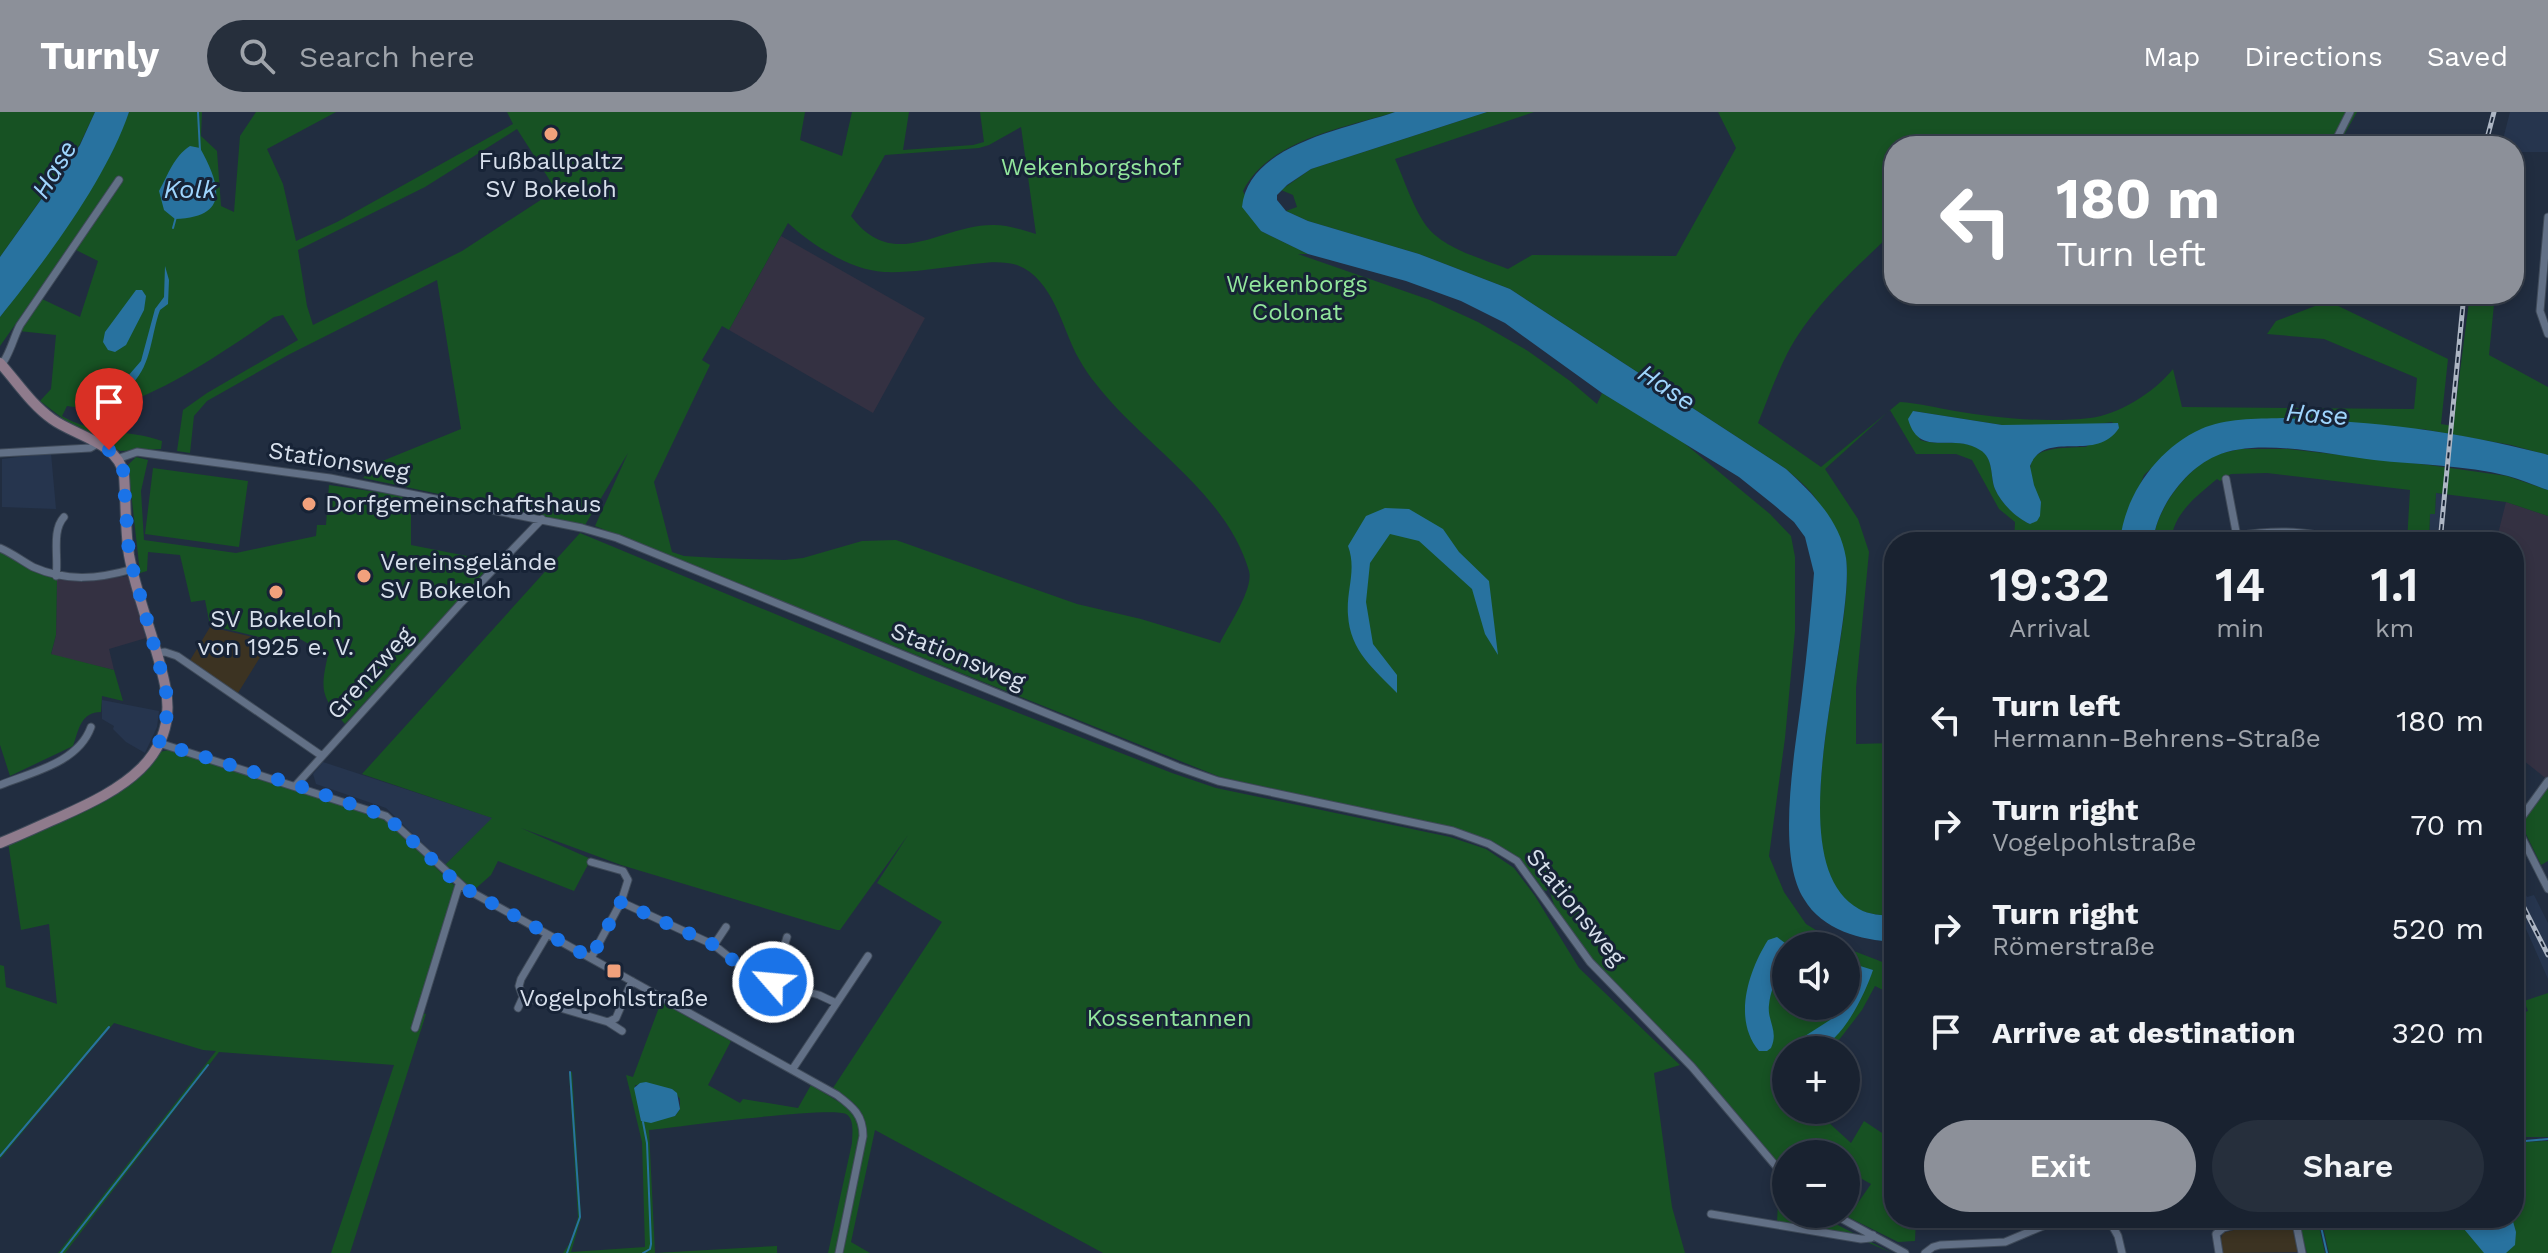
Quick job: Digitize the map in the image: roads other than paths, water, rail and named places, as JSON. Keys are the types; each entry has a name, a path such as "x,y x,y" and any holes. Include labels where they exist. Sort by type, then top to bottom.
{"street":[{"path":"2338,136 2350,112"},
{"path":"2,840 116,789 147,764 159,743 167,715 167,698 157,653 129,555 124,475 117,459 51,418 1,364 6,360 10,343 20,325 119,180"},
{"path":"2548,217 2540,311 2548,334"},
{"path":"0,453 90,448 97,444"},
{"name":"Stationsweg","path":"117,459 137,452 330,478 542,519 617,538 989,691 1218,781 1453,831 1489,844 1504,851 1524,870 1590,962 1692,1067 1772,1161"},
{"path":"2226,479 2237,532"},
{"path":"56,576 57,531 64,517"},
{"name":"Grenzweg","path":"296,785 461,603 542,519"},
{"path":"2277,532 2307,532"},
{"path":"0,548 56,576 83,579 133,569"},
{"path":"157,653 177,656 322,756"},
{"path":"0,785 69,755 83,745 91,727"},
{"path":"159,743 386,816 459,885 854,1107 863,1124 863,1136 839,1253"},
{"path":"2524,812 2548,781"},
{"path":"2524,842 2548,889"},
{"path":"591,862 626,873 628,880 621,902 591,958"},
{"path":"415,1028 459,885"},
{"path":"621,902 714,945 749,973 836,1003"},
{"path":"714,945 726,927"},
{"path":"518,1008 523,997 519,986 521,979 547,935"},
{"path":"773,982 787,937"},
{"path":"792,1070 868,956"},
{"path":"608,1022 616,1018 632,981"},
{"path":"523,997 608,1022 622,1031"},
{"path":"1711,1214 1861,1239 1873,1235"},
{"path":"1860,1228 1905,1253"},
{"path":"1925,1253 1940,1245 2005,1242 2038,1228"},
{"path":"2114,1228 2122,1253"},
{"path":"2219,1253 2216,1234 2223,1228"},
{"path":"2297,1228 2302,1253"}],"water":[{"path":"95,112 129,112 119,138 90,192 55,245 0,317 0,257 80,145"},
{"path":"1395,112 1487,112 1311,169 1287,185 1277,195 1277,200 1286,211 1308,221 1419,254 1510,289 1786,469 1831,519 1846,558 1846,593 1824,745 1820,798 1823,845 1834,884 1859,909 1884,915 1884,941 1860,937 1860,932 1846,932 1821,919 1804,899 1795,879 1789,828 1790,799 1814,573 1805,537 1794,522 1739,477 1602,393 1505,323 1461,301 1406,281 1308,254 1261,231 1242,207 1248,186 1262,168 1302,142"},
{"name":"Kolk","path":"190,146 200,148 207,161 216,186 216,196 213,205 205,212 175,219 164,210 159,191 176,160"},
{"path":"165,266 169,280 168,304 160,310 144,367 132,384 110,386 113,381 128,376 141,361 155,309 164,297"},
{"path":"136,290 142,290 146,296 144,310 126,345 115,352 108,350 103,342 105,332"},
{"path":"1913,411 2002,425 2118,423 2119,428 2098,444 2047,449 2037,455 2030,466 2041,502 2040,516 2030,524 2014,514 2001,500 1995,489 1990,462 1984,453 1969,445 1928,442 1920,438 1908,419"},
{"path":"2282,418 2349,422 2416,429 2515,447 2548,455 2548,490 2513,477 2475,470 2294,449 2252,448 2216,456 2194,470 2166,504 2155,532 2122,532 2136,491 2171,448 2185,437 2211,425"},
{"path":"1385,508 1409,509 1443,529 1459,552 1489,581 1498,655 1485,634 1472,589 1419,541 1390,534 1370,563 1366,602 1373,644 1397,675 1397,693 1358,649 1348,615 1352,563 1348,546 1366,516"},
{"path":"1772,939 1772,992 1769,1005 1773,1036 1771,1048 1759,1051 1746,1024 1746,995 1755,966 1768,940"},
{"path":"1860,966 1873,970 1860,1000"},
{"path":"1830,1020 1848,1020 1836,1036 1805,1036"},
{"path":"646,1082 677,1093 680,1109 675,1116 651,1123 641,1121 634,1088"},
{"path":"2462,1228 2515,1228 2515,1245 2506,1253 2484,1253"}],"waterway":[{"path":"198,112 200,151"},
{"path":"173,228 176,217"},
{"path":"0,1156 109,1027"},
{"path":"61,1253 208,1065"},
{"path":"567,1253 580,1217 570,1072"},
{"path":"643,1122 647,1143 651,1244 650,1249 643,1253"},
{"path":"2524,1141 2548,1139"},
{"path":"2321,1228 2327,1253"}],"railway":[{"path":"2488,136 2494,112"},
{"path":"2441,532 2463,304"},
{"path":"2524,908 2548,955"}],"place":[{"name":"Fußballpaltz SV Bokeloh","path":"551,134"},
{"name":"Dorfgemeinschaftshaus","path":"309,504"},
{"name":"Vereinsgelände SV Bokeloh","path":"364,576"},
{"name":"SV Bokeloh von 1925 e. V.","path":"276,592"},
{"name":"Vogelpohlstraße","path":"614,971"}],"park label":[{"name":"Wekenborgshof","path":"1091,167"},
{"name":"Wekenborgs Colonat","path":"1297,298"},
{"name":"Kossentannen","path":"1169,1018"}],"water label":[{"name":"Hase","path":"54,169"},
{"name":"Hase","path":"1667,387"},
{"name":"Hase","path":"2317,414"}]}
